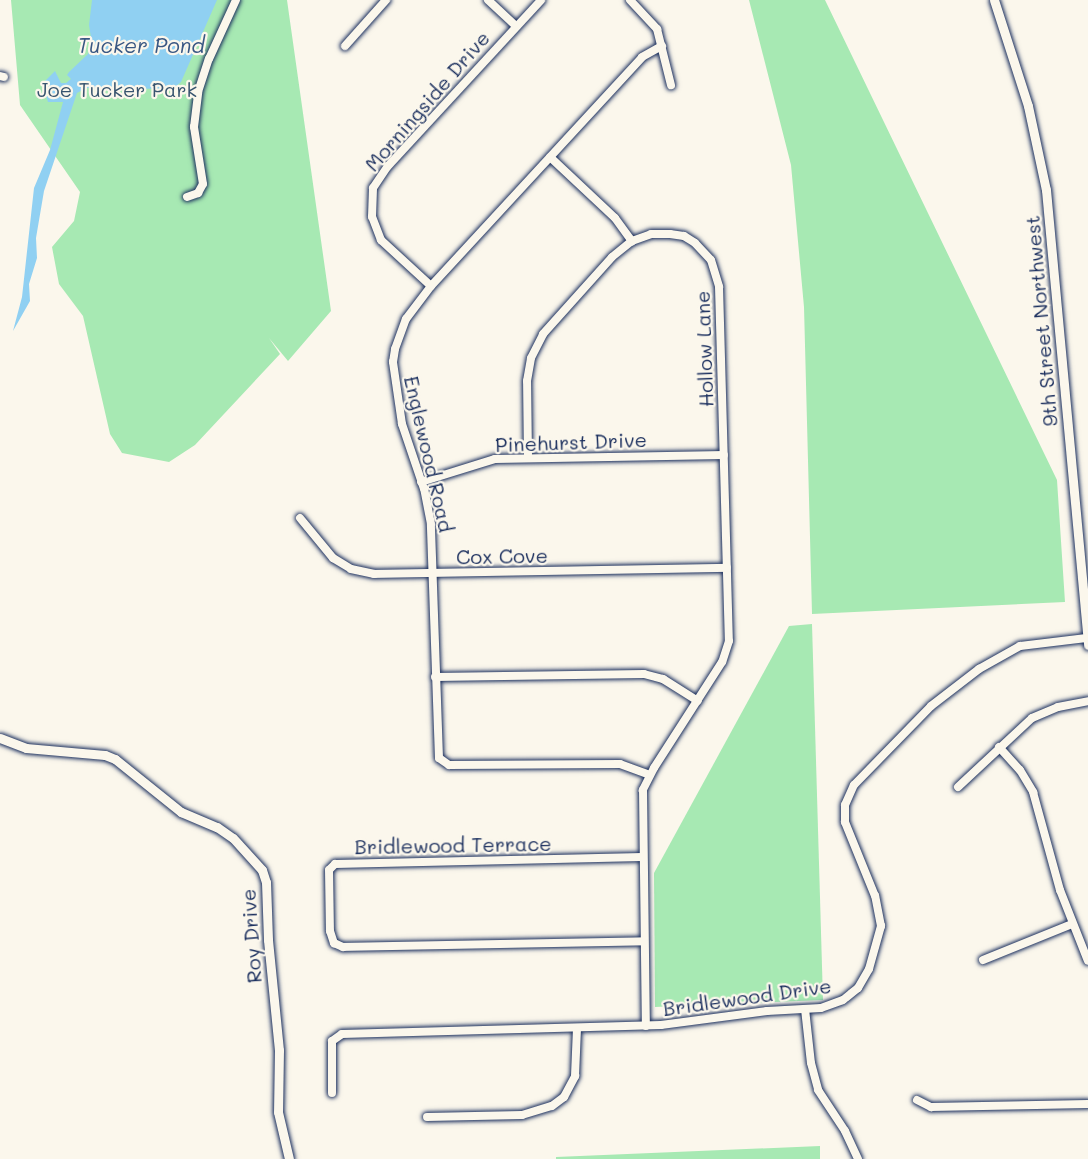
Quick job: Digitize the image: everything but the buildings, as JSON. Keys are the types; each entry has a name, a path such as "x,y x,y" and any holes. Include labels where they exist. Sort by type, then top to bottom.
{"street":[{"path":"187,197 198,193 203,184 194,127 198,92 205,69 236,0"},
{"path":"345,46 386,0"},
{"path":"488,0 516,26"},
{"name":"Morningside Drive","path":"431,286 387,247 377,233 370,209 374,188 388,166 541,0"},
{"path":"630,0 654,24 662,46 671,85"},
{"name":"9th Street Northwest","path":"994,0 1028,106 1046,190 1084,545 1088,641"},
{"name":"Englewood Road","path":"650,775 634,767 612,764 444,764 437,752 431,524 421,482 405,438 393,362 395,349 406,319 431,286 642,57 662,46"},
{"path":"550,157 615,218 632,241"},
{"name":"Hollow Lane","path":"528,458 527,381 531,358 538,342 588,282 612,257 632,241 651,234 677,234 695,243 715,267 719,287 729,647 643,790 642,857 646,1026"},
{"name":"Pinehurst Drive","path":"421,482 481,462 528,458 724,455"},
{"name":"Cox Cove","path":"300,518 325,551 351,569 375,574 728,568"},
{"name":"Bridlewood Drive","path":"332,1093 331,1044 334,1038 342,1034 646,1026 821,1008 851,995 868,969 881,932 881,919 875,896 845,822 845,805 854,785 931,706 979,669 1020,646 1088,641"},
{"path":"435,677 644,674 663,679 698,701"},
{"path":"958,787 1032,718 1058,706 1088,701"},
{"name":"Roy Drive","path":"0,738 26,748 105,755 115,759 180,811 217,827 233,838 262,870 266,882 271,979 279,1050 278,1112 289,1159"},
{"path":"999,747 1020,770 1033,792 1072,924 1088,961"},
{"name":"Bridlewood Terrace","path":"642,857 335,864 329,870 330,931 334,944 343,947 644,941"},
{"path":"982,960 1072,924"},
{"path":"805,1009 811,1063 818,1090 844,1131 858,1159"},
{"path":"427,1117 532,1114 546,1110 561,1100 575,1074 577,1028"},
{"path":"917,1100 931,1107 1088,1104"}],"green space":[{"name":"Joe Tucker Park","path":"11,0 287,0 331,311 288,361 269,338 280,354 195,445 169,462 122,453 110,434 83,316 59,284 52,247 74,221 80,192 20,105"},
{"path":"749,0 825,0 1057,480 1065,602 812,614 804,307 791,165"},
{"path":"812,624 823,1000 655,1007 654,873 789,626"},
{"path":"820,1146 820,1159 556,1159 556,1157"}],"water":[{"name":"Tucker Pond","path":"92,0 217,0 181,82 173,89 86,88 77,93 44,191 36,238 37,258 29,284 30,301 13,331 22,297 34,188 50,150 63,102 48,102 43,87 45,81 55,71 61,83 66,83 71,79 67,75 69,72 88,54 92,44 89,25"}]}
